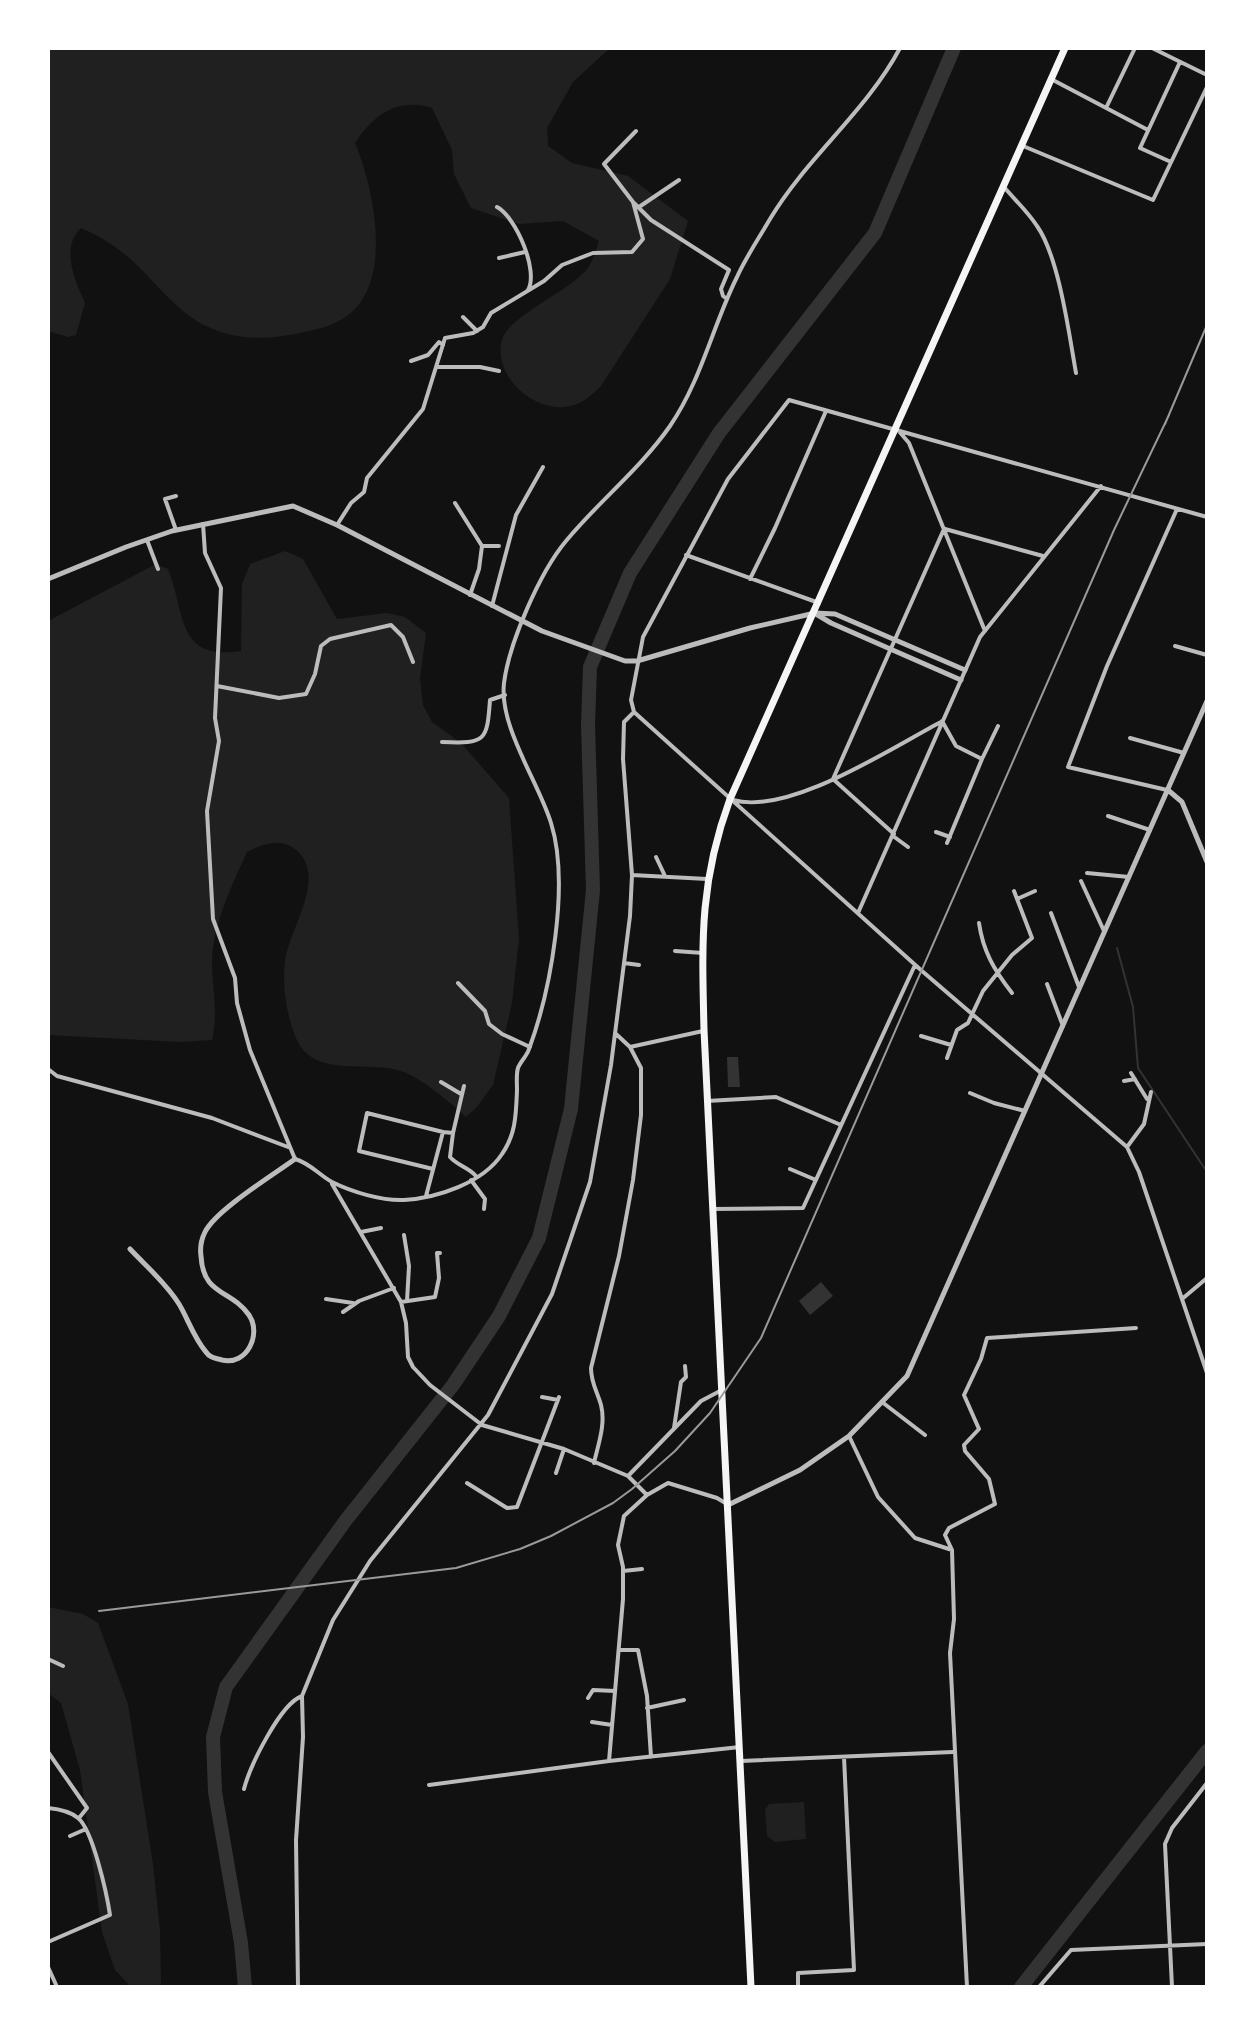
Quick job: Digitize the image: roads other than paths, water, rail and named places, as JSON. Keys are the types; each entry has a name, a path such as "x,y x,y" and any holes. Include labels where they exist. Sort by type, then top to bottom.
{"main road":[{"path":"751,1987 704,1030 703,953 707,879 730,799 1065,48"}],"street":[{"path":"203,524 205,553 221,588 215,718 219,741 207,811 213,919 235,978 237,1003 250,1050 290,1148 295,1159 305,1162 331,1182 381,1197 401,1200 426,1196 474,1179 489,1170 502,1155 515,1130 518,1068 530,1047 549,975 560,884 552,824 508,719 503,687 509,659 549,564 566,541 643,462 670,425 683,404 737,276 773,214 812,161 873,93 900,48"},
{"path":"1106,108 1135,48"},
{"path":"1152,48 1207,75"},
{"path":"1171,162 1140,148 1180,62"},
{"path":"1051,79 1148,130"},
{"path":"1023,146 1153,200 1207,87"},
{"path":"636,131 604,164 651,220 729,270 721,289 727,299"},
{"path":"639,207 679,180"},
{"path":"1004,187 1043,236 1058,283 1076,373"},
{"path":"337,525 351,503 364,492 367,478 423,409 445,338 477,331 491,313 562,265 593,253 625,254 639,247 643,239 633,202"},
{"path":"497,207 509,216 533,275 526,292"},
{"path":"499,258 525,252"},
{"path":"463,317 477,331"},
{"path":"411,361 428,355 439,342 443,345"},
{"path":"437,367 480,367 499,371"},
{"path":"1207,517 789,400 728,479 686,555 643,637 631,700 634,712 730,799 915,965 1127,1147 1139,1172 1207,1373"},
{"path":"750,579 826,411"},
{"path":"896,428 909,443 985,631"},
{"path":"492,606 516,515 543,467"},
{"path":"858,913 985,631 1101,486"},
{"path":"176,496 165,499 176,530"},
{"path":"455,503 482,546 479,569 470,595"},
{"path":"48,579 176,530 293,506 337,525 523,622 625,661 637,661 750,628 815,613 835,614 965,670"},
{"path":"1177,509 1107,666 1068,767 1168,790 1182,802 1207,862"},
{"path":"944,529 1043,556"},
{"path":"833,779 944,529"},
{"path":"147,540 158,569"},
{"path":"482,546 499,546"},
{"path":"686,555 819,603"},
{"path":"815,613 831,623 961,680"},
{"path":"217,686 279,698 306,694 315,674 321,646 330,639 391,625 403,637 413,662"},
{"path":"1175,646 1207,655"},
{"path":"442,742 465,743 484,736 488,731 490,700 505,695"},
{"path":"609,1761 623,1571 618,1545 624,1516 647,1495 668,1483 717,1498 728,1505 800,1470 849,1436 907,1376 1207,701"},
{"path":"298,1987 296,1840 303,1737 302,1696 333,1620 370,1561 480,1423 541,1316 564,1265 590,1182 624,963 632,875 623,759 624,722 634,712"},
{"path":"730,799 745,804 802,794 942,721"},
{"path":"942,721 956,746 982,759"},
{"path":"947,843 998,726"},
{"path":"1130,738 1184,753"},
{"path":"833,779 908,847"},
{"path":"1108,816 1150,830"},
{"path":"936,832 950,837"},
{"path":"656,857 665,876"},
{"path":"1087,873 1129,877"},
{"path":"632,875 707,879"},
{"path":"1081,881 1104,931"},
{"path":"947,1058 957,1030 968,1023 983,991 1012,955 1032,938 1014,891"},
{"path":"1017,899 1035,891"},
{"path":"1051,913 1079,987"},
{"path":"982,924 983,946 996,974 1012,993"},
{"path":"675,951 703,953"},
{"path":"624,963 639,965"},
{"path":"713,1209 803,1208 915,965"},
{"path":"458,983 485,1011 489,1024 530,1047"},
{"path":"1047,984 1063,1026"},
{"path":"630,1047 704,1030"},
{"path":"594,1463 603,1423 602,1408 591,1382 591,1368 619,1256 641,1115 641,1068 630,1047 615,1033"},
{"path":"921,1036 951,1045"},
{"path":"48,1069 57,1076 212,1118 290,1148"},
{"path":"1131,1073 1149,1101"},
{"path":"1124,1081 1135,1079"},
{"path":"441,1082 461,1094"},
{"path":"464,1086 450,1157 456,1164 468,1168 485,1199 484,1209"},
{"path":"1127,1147 1144,1124 1151,1092"},
{"path":"970,1093 1025,1111"},
{"path":"707,1101 776,1097 841,1125"},
{"path":"433,1169 359,1151 367,1113 453,1133"},
{"path":"426,1196 443,1132"},
{"path":"130,1249 167,1287 211,1357 228,1361 239,1358 253,1342 254,1326 248,1313 208,1284 201,1269 200,1248 205,1231 219,1216 295,1159"},
{"path":"790,1169 816,1180"},
{"path":"331,1182 404,1302"},
{"path":"485,1199 491,1194"},
{"path":"361,1232 381,1228"},
{"path":"404,1235 409,1266 404,1302 408,1357 413,1367 430,1385 480,1423 564,1449 628,1476 647,1495"},
{"path":"404,1302 435,1297 439,1278 437,1253 440,1253"},
{"path":"1182,1299 1207,1278"},
{"path":"343,1312 394,1288"},
{"path":"326,1299 355,1304"},
{"path":"967,1987 953,1752 950,1653 954,1619 952,1550 945,1535 949,1528 995,1504 989,1479 965,1451 964,1445 979,1429 964,1395 987,1338 1136,1328"},
{"path":"674,1430 681,1382 686,1377 685,1366"},
{"path":"628,1476 701,1401 722,1390"},
{"path":"467,1483 507,1508 517,1507 558,1398 542,1397"},
{"path":"882,1402 925,1435"},
{"path":"849,1436 878,1497 915,1538 952,1550"},
{"path":"556,1473 564,1449"},
{"path":"623,1571 642,1569"},
{"path":"619,1650 638,1650 651,1757"},
{"path":"52,1654 49,1660 63,1666"},
{"path":"588,1698 593,1690 615,1691"},
{"path":"244,1789 248,1772 271,1732 294,1699 302,1696"},
{"path":"647,1708 684,1700"},
{"path":"592,1722 612,1725"},
{"path":"429,1785 741,1747"},
{"path":"48,1752 87,1808 79,1818"},
{"path":"741,1761 953,1752"},
{"path":"798,1987 798,1973 854,1970 844,1757"},
{"path":"1172,1987 1165,1844 1172,1828 1207,1783"},
{"path":"48,1808 61,1809 79,1818 86,1829 105,1886 110,1915 48,1942"},
{"path":"70,1836 86,1829"},
{"path":"1039,1987 1071,1950 1207,1944"},
{"path":"48,1967 57,1987"}],"waterway":[{"path":"245,1987 241,1943 215,1792 213,1737 226,1687 346,1520 453,1385 499,1316 539,1238 571,1109 593,890 588,725 590,667 630,573 719,433 875,233 954,48"},
{"path":"1117,948 1133,1007 1138,1068 1207,1172"},
{"path":"1021,1987 1207,1751"}],"railway":[{"path":"1165,424 1207,325"},
{"path":"99,1611 456,1568 520,1549 613,1503 675,1451 710,1413 761,1338 1114,530 1169,415"}]}
